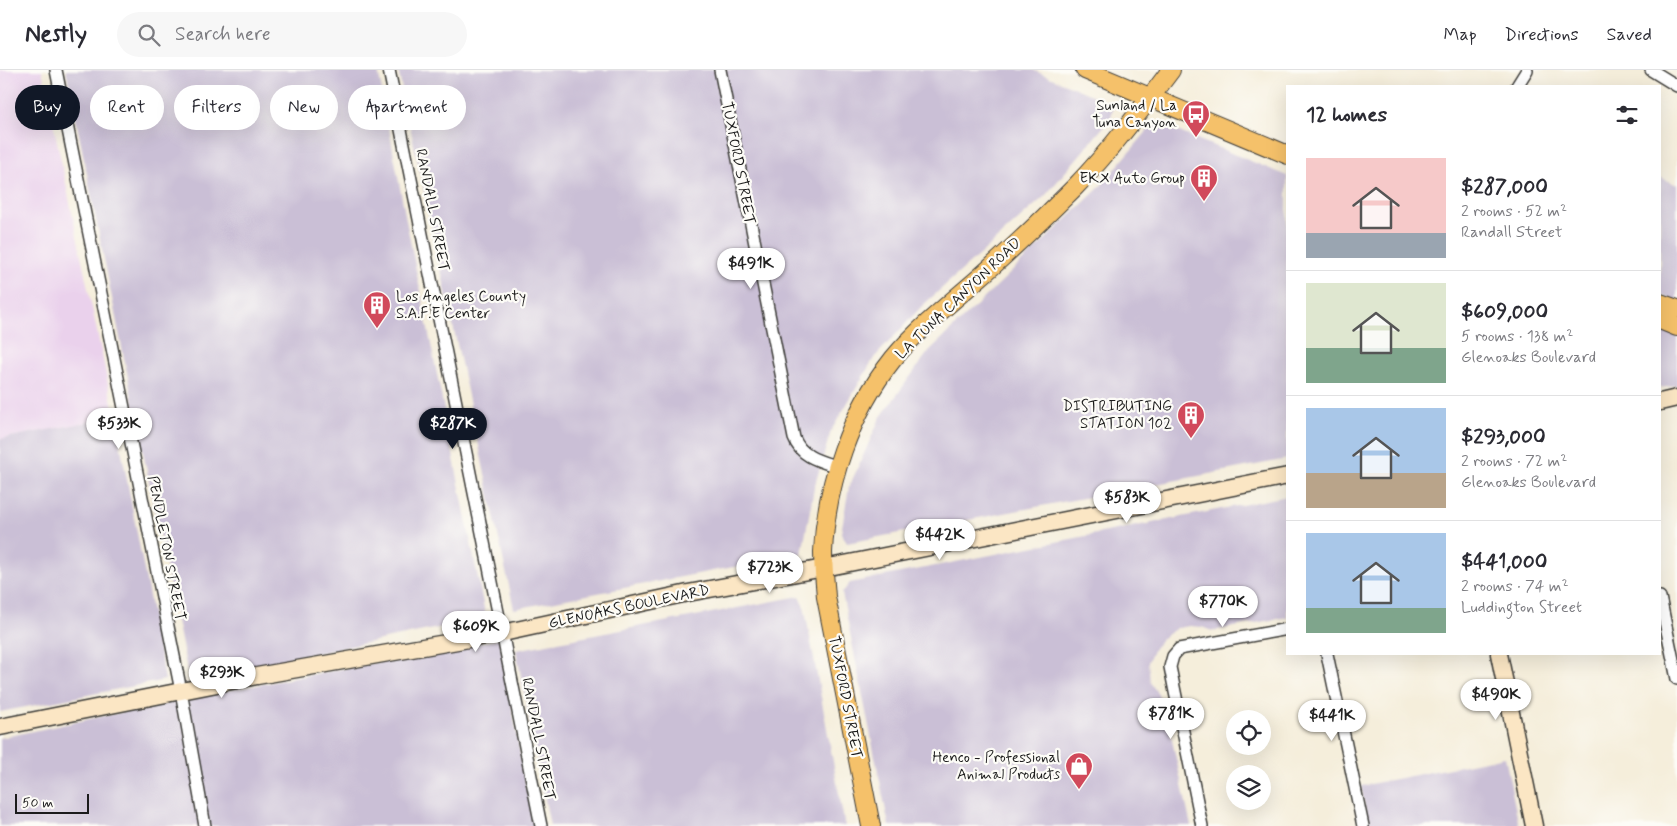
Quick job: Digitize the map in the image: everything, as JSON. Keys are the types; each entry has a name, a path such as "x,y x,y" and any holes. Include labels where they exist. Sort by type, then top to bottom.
{"main road":[{"path":"1085,70 1286,154"},
{"name":"LA TUNA CANYON ROAD","path":"824,568 823,552 830,502 842,452 858,416 878,380 893,359 920,330 993,266 1097,164 1171,70"},
{"path":"1661,303 1677,309"},
{"path":"1661,320 1677,327"},
{"path":"1661,402 1677,398"},
{"name":"GLENOAKS BOULEVARD","path":"0,727 257,676 503,633 694,592 1286,476"},
{"name":"TUXFORD STREET","path":"824,568 826,598 871,826"},
{"path":"1499,655 1534,826"}],"street":[{"name":"PENDLETON STREET","path":"56,70 181,691 205,826"},
{"name":"RANDALL STREET","path":"389,70 541,826"},
{"name":"TUXFORD STREET","path":"720,70 794,438 799,448 810,457 838,467"},
{"path":"1518,85 1527,70"},
{"path":"1651,70 1677,86"},
{"path":"1661,602 1677,678"},
{"path":"1202,826 1170,667 1173,656 1179,649 1286,629"},
{"path":"1328,655 1363,826"}],"shaded area":[{"path":"0,70 42,70 45,85 15,85 15,130 55,130 115,417 0,439"},
{"path":"66,70 378,70 381,85 348,85 348,130 389,130 486,618 189,680 78,130 80,130 80,85 69,85"},
{"path":"398,70 1033,70 1096,97 1113,107 1111,118 1045,196 922,306 874,358 831,431 814,488 802,554 514,609 411,130 466,130 466,85 401,85"},
{"path":"1155,122 1286,176 1286,459 847,543 841,533 849,487 880,418 929,351 1099,188"},
{"path":"1661,177 1677,185 1677,302 1661,295"},
{"path":"1661,328 1677,335 1677,385 1661,388"},
{"path":"115,417 165,680 0,712 0,439"},
{"path":"1286,496 1286,617 1212,631 1202,627 1177,628 1166,635 1154,648 1148,662 1150,682 1164,704 1191,826 889,826 842,593 850,583"},
{"path":"800,596 804,606 845,826 550,826 516,650"},
{"path":"500,639 525,781 535,826 208,826 184,699"},
{"path":"180,700 203,826 0,826 0,738"},
{"path":"1505,757 1519,826 1368,826 1361,786"}],"place":[{"name":"Sunland / La Tuna Canyon","path":"1196,138"},
{"name":"EKX Auto Group","path":"1204,202"},
{"name":"Los Angeles County S.A.F.E Center","path":"377,329"},
{"name":"DISTRIBUTING STATION 102","path":"1191,439"},
{"name":"Henco - Professional Animal Products","path":"1079,790"}]}
